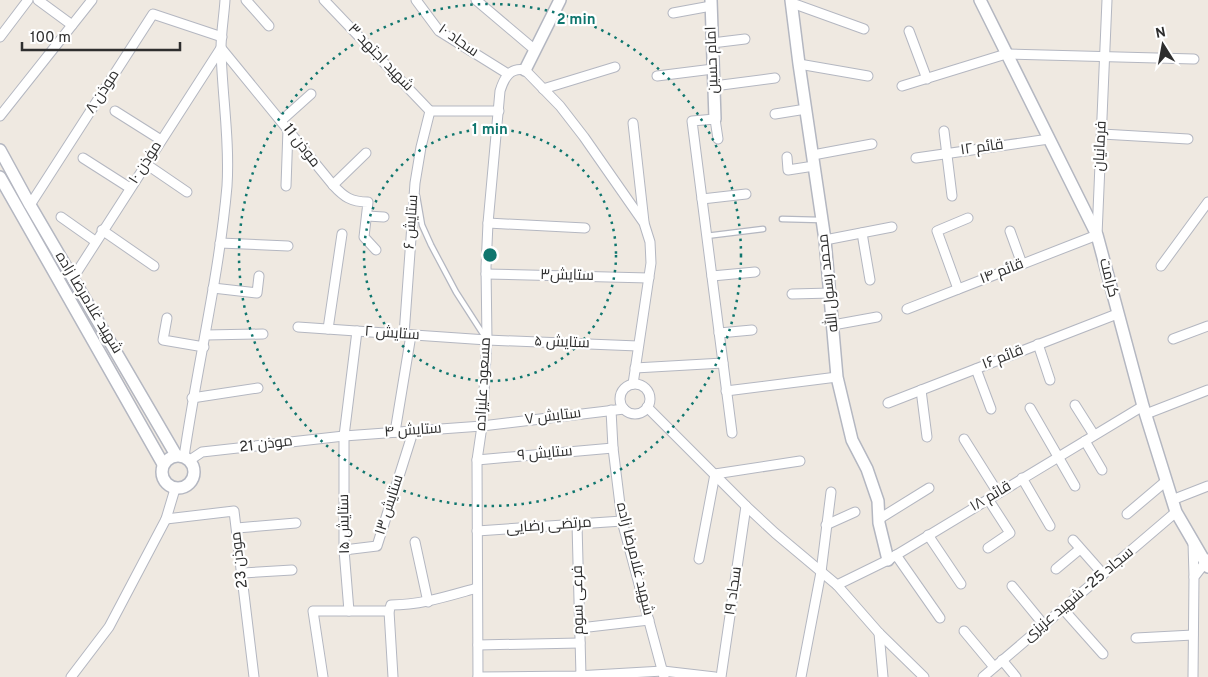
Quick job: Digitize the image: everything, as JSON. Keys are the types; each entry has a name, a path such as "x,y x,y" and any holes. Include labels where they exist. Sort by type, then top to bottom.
{"street":[{"path":"0,38 28,0"},
{"path":"38,0 72,25"},
{"path":"0,116 92,0"},
{"path":"183,457 192,398 206,335 220,243 228,163 221,48 225,0"},
{"path":"246,0 269,26"},
{"name":"سجاد ۱۰","path":"416,0 439,31 508,74"},
{"path":"476,0 535,50"},
{"path":"525,70 560,0"},
{"name":"کرامت","path":"980,0 1097,235 1117,314 1176,512 1207,563"},
{"name":"فرمانیان","path":"1097,235 1108,0"},
{"name":"شهید اجتهد ۳","path":"329,2 430,111"},
{"path":"792,2 864,29"},
{"name":"محمد رسول الله","path":"792,2 799,64 825,240 837,377 852,440 867,470 878,501 879,519 892,557"},
{"path":"673,13 711,3"},
{"name":"امام حسین","path":"711,3 714,119"},
{"name":"موذن ۸","path":"30,205 153,14 222,37"},
{"path":"909,31 927,80"},
{"path":"712,43 745,39"},
{"name":"موذن 11","path":"221,48 342,195 355,202 368,202 367,216"},
{"name":"موٰذن ۱۰","path":"73,278 102,230 221,48"},
{"path":"902,86 927,80 1006,54 1194,59"},
{"path":"799,64 868,76"},
{"path":"543,88 615,67"},
{"path":"508,74 518,69 525,70 560,106 644,223"},
{"path":"657,76 713,69"},
{"name":"مسعود علیزاده","path":"478,677 477,460 482,426 487,340 486,274 488,223 500,91 503,81 508,74"},
{"path":"714,86 775,78"},
{"path":"282,120 312,94"},
{"path":"775,114 806,109"},
{"path":"114,111 161,140"},
{"path":"430,111 499,111"},
{"name":"ستایش ۶","path":"408,335 415,183 430,111"},
{"path":"718,139 714,119 692,121 732,432"},
{"path":"633,123 644,223 650,242 651,254 633,384"},
{"path":"286,186 288,129"},
{"path":"944,131 952,196"},
{"path":"1102,134 1188,139"},
{"name":"قائم ۱۲","path":"916,158 1049,139"},
{"path":"787,157 788,170 814,160 872,144"},
{"name":"شهید غلامرضا زاده","path":"0,150 73,278 183,457"},
{"path":"333,185 366,153"},
{"path":"83,158 130,188"},
{"path":"146,164 187,192"},
{"name":"شهید غلامرضا زاده","path":"0,177 163,464"},
{"path":"702,199 746,194"},
{"path":"1161,266 1208,202"},
{"path":"376,250 364,237 367,216 384,217"},
{"path":"61,217 95,241"},
{"path":"958,289 937,231 968,218"},
{"path":"488,223 585,228"},
{"path":"825,240 892,227"},
{"path":"102,230 154,266"},
{"path":"1010,231 1022,264"},
{"path":"862,232 870,280"},
{"path":"328,329 342,234"},
{"name":"قائم ۱۴","path":"907,309 1097,235"},
{"path":"220,243 288,246"},
{"path":"712,276 755,272"},
{"name":"ستایش۳","path":"486,274 649,278"},
{"path":"213,288 257,293 259,276"},
{"path":"792,294 831,293"},
{"name":"قائم ۱۶","path":"888,403 1117,314"},
{"path":"833,325 877,317"},
{"path":"167,318 163,340 204,347"},
{"path":"1172,339 1208,326"},
{"name":"ستایش ۲","path":"298,327 487,340"},
{"path":"719,333 752,330"},
{"path":"344,436 357,331"},
{"path":"206,335 263,334"},
{"path":"394,432 408,335"},
{"name":"ستایش ۵","path":"487,340 638,346"},
{"path":"1038,344 1050,380"},
{"path":"635,368 723,363"},
{"path":"976,369 991,409"},
{"path":"726,390 837,377"},
{"path":"633,384 640,384 646,388 650,401 647,407 642,412 636,413 624,409 620,403 622,390 633,384"},
{"path":"192,398 258,388"},
{"path":"921,390 927,437"},
{"name":"قائم ۱۸","path":"837,585 892,557 1094,435 1145,410 1208,390"},
{"path":"1075,405 1094,435"},
{"path":"647,407 746,506 837,585 879,633 924,677"},
{"path":"1030,408 1075,486"},
{"name":"ستایش ۷","path":"482,426 624,409"},
{"name":"شهید غلامرضا زاده","path":"611,410 613,448 622,521 664,674"},
{"name":"ستایش ۴","path":"344,436 482,426"},
{"name":"ستایش ۱۳","path":"344,550 377,546 413,432"},
{"name":"موذن 21","path":"183,457 202,452 344,436"},
{"name":"ستایش ۱۵","path":"344,436 344,550 349,611"},
{"path":"964,439 998,493"},
{"path":"1085,441 1102,470"},
{"name":"ستایش ۹","path":"477,460 613,448"},
{"path":"183,457 194,469 194,477 190,484 183,488 175,489 168,486 163,480 161,472 163,464 169,458 183,457"},
{"path":"715,474 800,461"},
{"path":"699,559 715,474"},
{"path":"1022,478 1050,526"},
{"path":"1127,514 1166,481"},
{"path":"1172,500 1208,486"},
{"path":"879,519 929,488"},
{"path":"71,677 109,627 166,519 175,489"},
{"path":"801,677 821,572 831,492"},
{"path":"988,499 1010,533 988,548"},
{"name":"سجاد ۱۹","path":"721,677 746,506"},
{"name":"موذن 23","path":"166,519 234,511 254,677"},
{"path":"826,525 855,512"},
{"name":"سجاد 25- شهید عزیزی","path":"982,677 1176,512"},
{"name":"مرتضی رضایی","path":"477,531 622,521"},
{"path":"237,528 296,523"},
{"name":"فرعی سوم","path":"577,524 580,628 577,676"},
{"path":"928,535 961,584"},
{"path":"1073,540 1103,574"},
{"path":"414,542 428,602"},
{"path":"1193,542 1193,677"},
{"path":"1056,569 1080,548"},
{"path":"892,557 940,618"},
{"path":"1194,577 1207,563"},
{"path":"242,573 292,570"},
{"path":"1012,586 1044,625"},
{"path":"393,677 389,611 391,605 412,605 428,602 477,588"},
{"path":"1063,609 1103,654"},
{"path":"323,677 313,611 389,611"},
{"path":"580,628 649,620"},
{"path":"964,631 994,667"},
{"path":"879,633 883,677"},
{"path":"1136,638 1193,635"},
{"path":"478,645 580,643"},
{"path":"1002,660 1016,677"},
{"path":"478,677 664,674 715,677"}],"lane":[{"path":"415,183 422,225 431,245 456,292 487,340"},
{"path":"782,219 822,220"},
{"path":"706,236 763,229"}]}
